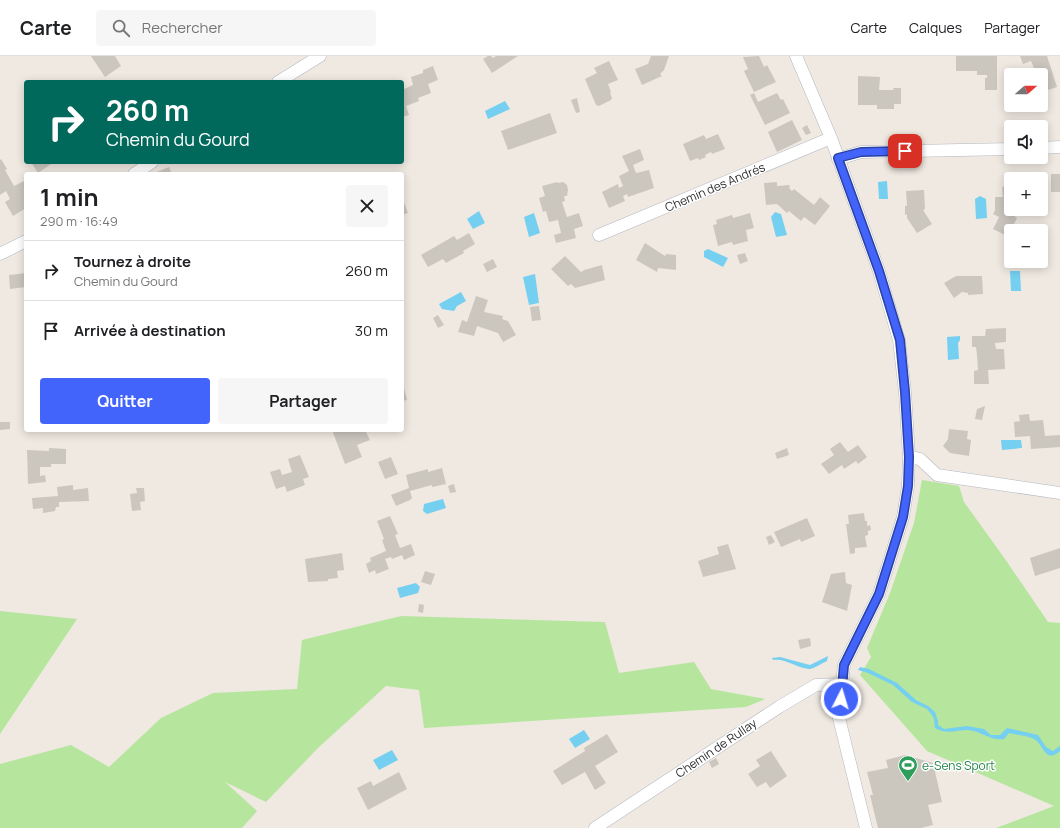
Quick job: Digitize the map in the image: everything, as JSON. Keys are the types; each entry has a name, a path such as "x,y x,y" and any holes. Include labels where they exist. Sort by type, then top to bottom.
{"street":[{"path":"281,80 320,56"},
{"path":"796,56 831,138 879,271 900,340 905,392 909,457 908,486 903,517 879,594 844,665 842,684 839,718 866,828"},
{"name":"Chemin des Andrés","path":"599,235 831,138"},
{"path":"1048,148 1060,147"},
{"path":"838,158 861,152 1004,149"},
{"path":"137,172 149,164"},
{"path":"0,254 24,242"},
{"path":"909,457 920,459 937,474 1060,493"},
{"name":"Chemin de Rullay","path":"595,828 778,707 816,685 842,684"}],"green space":[{"path":"922,480 959,486 964,502 1048,622 1060,623 1060,828 996,828 1054,806 927,751 860,675 871,657 867,648 890,593 914,523"},
{"path":"0,611 77,619 0,734"},
{"path":"401,616 605,622 619,673 694,662 711,689 765,699 746,707 424,728 419,690 386,686 318,748 266,802 225,782 257,811 242,828 0,828 0,764 71,745 109,767 161,718 213,693 297,689 302,640"}],"water":[{"path":"505,101 510,109 488,119 485,111"},
{"path":"887,181 888,199 879,199 878,182"},
{"path":"980,196 986,199 987,218 976,219 975,199"},
{"path":"479,211 485,223 473,229 467,219"},
{"path":"775,212 781,214 787,235 776,237 771,217"},
{"path":"534,213 540,233 529,237 524,217"},
{"path":"708,249 728,258 723,267 704,257 704,251"},
{"path":"1010,271 1020,271 1021,291 1011,291"},
{"path":"535,274 539,303 529,305 523,277"},
{"path":"461,292 466,301 457,306 454,311 442,309 439,304"},
{"path":"960,336 958,343 959,359 948,360 947,337"},
{"path":"1001,440 1021,440 1022,448 1002,450"},
{"path":"443,499 446,508 427,514 423,511 424,504"},
{"path":"416,583 420,587 418,593 400,598 397,588"},
{"path":"828,656 827,661 811,669 800,667 782,660 773,660 772,658 780,657 810,665"},
{"path":"860,667 869,669 897,683 916,700 928,706 935,712 938,725 944,729 967,726 984,729 991,735 1000,735 1007,728 1038,735 1046,747 1053,751 1060,746 1060,751 1051,756 1045,752 1034,739 1009,733 1004,739 994,739 968,730 947,732 939,730 935,728 934,719 927,709 912,702 893,685 858,670"},
{"path":"584,730 590,739 575,748 569,739"},
{"path":"392,750 398,760 379,770 373,760"}],"building":[{"path":"91,56 115,56 121,66 105,77"},
{"path":"488,56 493,58 496,56 518,56 492,73 483,59"},
{"path":"651,56 669,56 664,70 660,74 662,76 642,85 635,69 648,64"},
{"path":"759,56 764,67 767,65 776,82 754,92 744,71 748,69 743,57"},
{"path":"956,56 997,56 997,90 985,90 985,78 987,78 987,75 977,75 977,71 956,71"},
{"path":"1020,56 1047,56 1057,87 1048,90 1048,68 1034,68 1031,61 1023,64"},
{"path":"609,61 618,80 608,84 611,92 611,100 599,106 596,105 585,79 597,73 594,68"},
{"path":"433,66 438,80 428,84 431,93 418,98 419,101 406,106 409,115 404,116 404,89 413,85 411,77 423,73 423,70"},
{"path":"858,76 880,77 879,90 894,90 893,88 901,88 901,104 894,104 894,109 877,109 877,105 858,105"},
{"path":"754,93 758,102 777,93 781,100 783,99 790,113 765,125 750,95"},
{"path":"577,98 580,112 576,113 571,100"},
{"path":"550,113 557,133 508,150 501,131"},
{"path":"792,120 802,140 777,152 768,132"},
{"path":"807,125 811,133 806,135 802,128"},
{"path":"718,134 725,149 712,154 711,152 705,155 706,157 699,160 698,158 690,161 683,144 704,135 706,139"},
{"path":"640,149 644,160 633,165 636,173 649,170 654,188 628,197 627,194 623,196 625,201 609,208 602,192 618,184 619,188 623,186 619,176 629,171 622,156"},
{"path":"1,159 7,169 5,170 14,186 24,181 24,209 13,216 5,202 10,199 6,191 0,195"},
{"path":"32,164 51,164 39,172 37,172"},
{"path":"169,167 171,172 157,172"},
{"path":"1051,174 1060,174 1060,192 1051,192"},
{"path":"563,182 567,185 567,196 564,196 565,201 562,202 567,217 579,213 583,226 574,229 576,238 556,243 554,235 561,233 558,220 549,222 546,211 543,212 539,198 545,196 542,186"},
{"path":"777,182 777,186 789,185 789,188 792,191 794,189 814,205 820,197 830,206 815,225 804,217 801,221 789,211 787,213 777,204 766,205 764,183"},
{"path":"1002,187 1004,187 1004,216 1015,216 1017,218 1014,224 1004,224 1004,234 993,229 999,217 993,214 995,210 995,197 1003,197"},
{"path":"924,190 925,209 923,210 932,224 917,233 907,218 907,214 905,215 905,206 907,206 906,191"},
{"path":"404,202 408,213 404,214"},
{"path":"750,213 754,228 746,230 748,241 733,245 732,242 718,246 713,225 717,224 716,220 732,215 733,218"},
{"path":"469,233 475,244 463,251 464,253 446,263 443,259 428,267 421,255 454,236 457,240"},
{"path":"645,243 665,256 666,254 676,255 676,270 658,268 657,272 636,260"},
{"path":"745,253 748,261 740,264 737,255"},
{"path":"565,256 581,272 602,265 605,280 575,288 571,284 568,286 551,269"},
{"path":"493,259 497,267 487,272 483,264"},
{"path":"24,273 24,287 10,289 9,275"},
{"path":"956,276 982,276 983,294 968,295 968,293 962,292 954,298 944,283"},
{"path":"476,296 488,300 484,312 503,316 502,319 508,321 516,335 503,342 498,333 477,326 474,336 458,332 462,320 467,322"},
{"path":"539,306 541,320 532,321 530,307"},
{"path":"438,315 444,325 438,328 433,318"},
{"path":"1006,328 1006,342 995,343 996,349 1004,349 1005,369 988,370 989,384 974,384 974,371 978,370 976,347 972,347 972,336 985,336 986,329"},
{"path":"404,389 407,400 404,401"},
{"path":"985,406 982,420 975,419 977,409"},
{"path":"1029,414 1030,421 1043,420 1045,436 1060,435 1060,447 1031,449 1030,436 1015,437 1014,422 1020,421 1019,415"},
{"path":"0,422 10,422 10,429 0,430"},
{"path":"949,429 968,431 967,439 971,440 969,456 950,453 943,446 948,439"},
{"path":"333,432 366,432 370,440 357,445 362,457 345,464"},
{"path":"840,442 848,452 858,445 867,457 858,464 856,461 844,469 842,465 829,474 821,464 834,455 830,449"},
{"path":"49,448 66,449 66,464 51,464 51,467 40,467 40,476 45,475 46,482 28,484 27,450 49,451"},
{"path":"787,448 789,455 777,459 775,453"},
{"path":"300,455 309,477 303,479 305,485 287,492 285,486 276,489 270,472 280,469 282,475 292,472 288,459"},
{"path":"391,457 398,474 385,479 378,462"},
{"path":"442,468 446,484 432,487 432,485 410,491 412,498 396,506 391,495 409,488 406,475 428,469 428,472"},
{"path":"454,484 456,492 450,493 448,486"},
{"path":"73,485 73,490 88,488 89,501 59,502 59,507 56,507 55,511 43,513 43,508 33,509 32,498 58,496 57,487"},
{"path":"136,488 144,488 145,501 140,502 141,510 132,511 130,494 137,493"},
{"path":"864,513 867,526 870,525 871,530 868,531 868,535 865,536 867,547 855,548 855,553 850,554 846,524 849,524 848,515"},
{"path":"390,516 398,534 395,535 400,548 411,544 415,555 404,560 402,555 392,559 391,557 385,559 389,569 376,574 375,570 369,573 366,564 371,561 370,558 386,551 382,540 384,539 377,521"},
{"path":"807,518 815,536 801,542 800,539 781,547 774,532"},
{"path":"771,535 775,542 769,545 766,537"},
{"path":"728,544 736,569 703,577 698,561 719,554 717,547"},
{"path":"1060,548 1060,568 1035,576 1030,558"},
{"path":"342,553 344,570 337,571 338,578 328,579 328,581 308,582 305,559"},
{"path":"425,571 435,574 431,585 421,582"},
{"path":"845,572 846,583 852,585 847,611 822,602 831,574"},
{"path":"419,604 424,605 423,613 418,612"},
{"path":"810,638 811,646 800,649 798,640"},
{"path":"822,693 827,697 824,702 819,698"},
{"path":"607,734 618,752 595,766 606,783 595,790 585,772 562,785 553,771 585,751 584,748"},
{"path":"771,751 787,776 770,788 766,782 757,787 748,774 760,766 756,760"},
{"name":"e-Sens Sport","path":"905,755 933,763 942,802 928,805 933,825 921,828 878,828 870,795 873,795 867,772 888,768 886,760"},
{"path":"716,758 719,764 712,768 709,762"},
{"path":"399,772 407,789 368,810 357,788 371,781 373,786"}],"place":[{"name":"e-Sens Sport","path":"908,782"}],"route":[{"path":"841,699 844,665 879,594 903,517 908,486 909,457 900,340 879,271 838,158 861,152 905,151"}]}
